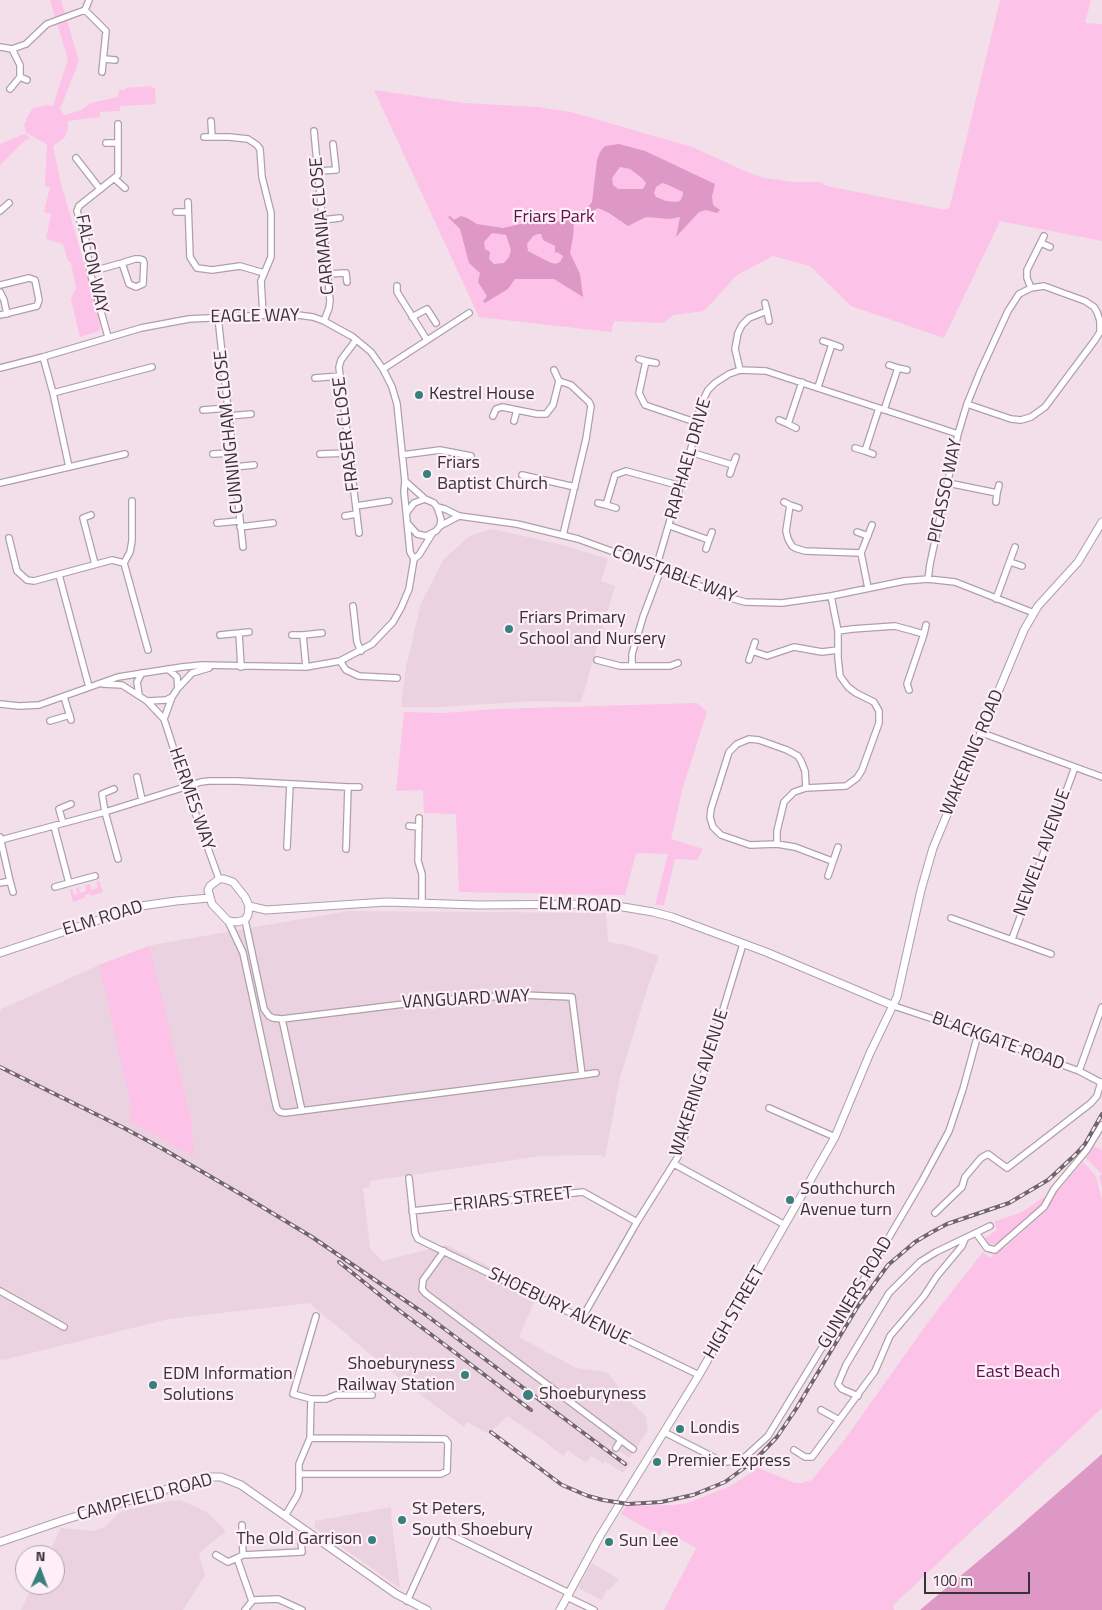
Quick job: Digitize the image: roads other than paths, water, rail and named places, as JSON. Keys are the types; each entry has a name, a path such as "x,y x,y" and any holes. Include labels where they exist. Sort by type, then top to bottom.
{"street":[{"path":"0,47 12,49 26,44 48,24 85,10 89,0"},
{"path":"85,10 106,31 105,59 102,72"},
{"path":"10,89 20,77 20,65 12,49"},
{"path":"105,59 116,60"},
{"path":"20,77 27,80"},
{"path":"211,121 212,137"},
{"path":"118,124 119,168 115,178 124,188"},
{"name":"CARMANIA CLOSE","path":"314,131 329,308 324,321"},
{"path":"204,137 248,139 260,149 262,176 271,213 271,258 262,281 262,314"},
{"path":"106,143 118,143"},
{"path":"318,171 336,170 333,144"},
{"path":"76,158 100,188"},
{"name":"FALCON WAY","path":"108,337 90,272 86,241 77,211 79,206 115,178"},
{"path":"188,202 190,257 191,262 197,268 206,270 240,266 264,273"},
{"path":"0,211 9,203"},
{"path":"176,212 188,212"},
{"path":"322,220 340,218"},
{"path":"967,404 1011,419 1021,420 1031,417 1045,407 1100,332 1101,321 1097,312 1085,301 1044,286 1031,288 1026,278 1027,270 1043,240 1050,247"},
{"path":"90,272 135,259 143,260 143,284 136,287 129,284 122,263"},
{"path":"326,274 346,273 347,282"},
{"path":"0,285 29,278 35,280 40,300 37,306 0,316"},
{"path":"397,286 397,292 427,340"},
{"name":"PICASSO WAY","path":"928,579 958,434 967,404 1008,311 1019,294 1031,288"},
{"path":"0,292 7,314"},
{"path":"765,303 769,321"},
{"path":"412,317 427,309 436,323"},
{"path":"740,370 735,349 738,333 742,325 749,318 767,311"},
{"path":"383,369 469,313"},
{"name":"EAGLE WAY","path":"0,368 44,357 108,337 169,322 262,314 290,314 313,317 324,321 356,340 371,352 383,369 392,388 396,404 407,512"},
{"name":"CUNNINGHAM CLOSE","path":"218,317 243,547"},
{"name":"FRASER CLOSE","path":"356,340 341,360 339,367 358,533"},
{"path":"823,341 840,347"},
{"path":"818,387 832,344"},
{"path":"44,357 69,467"},
{"path":"639,359 656,363"},
{"path":"646,361 639,393 645,405 698,423"},
{"path":"889,365 907,370"},
{"path":"53,393 152,367"},
{"path":"865,451 898,368"},
{"path":"493,416 496,409 502,406 537,414 546,414 553,406 559,381 554,370"},
{"name":"RAPHAEL DRIVE","path":"632,666 632,654 670,526 698,423 700,406 708,390 722,378 740,370 766,371 958,434"},
{"path":"315,378 340,376"},
{"path":"559,381 571,385 592,406 563,535"},
{"path":"788,424 802,382"},
{"path":"203,410 228,408"},
{"path":"514,421 517,410"},
{"path":"228,416 250,414"},
{"path":"779,420 796,428"},
{"path":"855,448 873,454"},
{"path":"402,455 440,450 471,456"},
{"path":"690,452 733,465"},
{"path":"212,454 232,453"},
{"path":"320,454 350,453"},
{"path":"0,483 125,454"},
{"path":"730,474 736,457"},
{"path":"234,467 254,465"},
{"path":"606,505 615,475 626,471 680,486"},
{"path":"522,475 575,487"},
{"path":"405,481 425,499 438,507 441,519 440,526"},
{"path":"948,484 997,493"},
{"path":"996,502 999,485"},
{"path":"0,704 39,705 118,677 168,669 193,666 306,667 340,661 361,651 383,634 401,608 409,589 414,559 410,552 407,512 414,503 425,499"},
{"path":"132,501 132,541 130,552 124,563 148,650"},
{"path":"356,506 389,501"},
{"path":"598,503 616,508"},
{"path":"799,508 787,504 787,535 790,542 796,548 805,551 861,553"},
{"name":"CONSTABLE WAY","path":"438,507 459,516 506,522 563,535 626,555 710,592 745,602 782,603 831,596 904,581 928,579 955,582 1034,613"},
{"path":"345,516 356,514"},
{"path":"92,515 83,518 95,564"},
{"path":"414,559 440,526 459,516"},
{"name":"WAKERING ROAD","path":"894,1006 921,890 933,848 1024,630 1043,600 1078,562 1102,522"},
{"path":"217,523 273,523"},
{"path":"408,524 412,530 422,536 432,534"},
{"path":"868,588 861,553 872,525"},
{"path":"670,526 709,540"},
{"path":"706,549 712,532"},
{"path":"858,532 868,536"},
{"path":"9,538 17,571 27,580 34,581 112,560 124,563"},
{"path":"996,598 1016,547"},
{"path":"1010,562 1022,566"},
{"path":"59,575 89,687"},
{"path":"777,844 778,824 784,802 794,792 806,788 846,786 854,780 862,770 879,723 879,711 874,702 848,687 840,676 838,631 831,596"},
{"path":"353,606 357,642 361,651"},
{"path":"909,690 907,684 926,625"},
{"path":"838,631 895,626 924,634"},
{"path":"220,635 249,632"},
{"path":"239,633 241,667"},
{"path":"292,636 322,633"},
{"path":"302,634 306,667"},
{"path":"749,660 755,642"},
{"path":"752,652 767,656 794,647 822,652 838,650"},
{"path":"596,660 620,666 670,666 678,663"},
{"path":"340,661 346,670 359,676 397,678"},
{"path":"164,719 172,697 192,673 218,667"},
{"path":"168,669 176,677 178,688"},
{"path":"139,695 137,682 142,673"},
{"path":"101,683 122,685 147,701 160,701 172,697"},
{"path":"50,720 71,717 64,697"},
{"name":"HERMES WAY","path":"147,701 164,719 219,879"},
{"path":"982,734 1102,777"},
{"path":"806,788 805,772 798,756 788,750 756,739 749,739 736,744 729,752 711,809 710,817 713,827 721,834 750,844 777,844 795,847 832,861"},
{"name":"NEWELL AVENUE","path":"1012,939 1074,767"},
{"path":"137,777 142,800"},
{"path":"13,892 0,838 54,826 209,781 359,787"},
{"path":"287,847 290,784"},
{"path":"346,849 348,786"},
{"path":"114,789 102,794 104,812 118,859"},
{"path":"63,823 59,809 71,804"},
{"path":"419,818 418,861 422,874 422,903"},
{"path":"54,826 69,883"},
{"path":"409,826 419,827"},
{"path":"828,876 838,847"},
{"path":"55,888 95,876"},
{"path":"302,1110 282,1019 276,1020 269,1016 264,1009 245,920 248,915 249,906 245,897 233,882 219,879 210,886 208,890 209,898 212,904 228,921 243,953 277,1109 280,1112 285,1113 596,1074"},
{"path":"0,883 10,881"},
{"name":"ELM ROAD","path":"0,953 141,906 209,898"},
{"name":"ELM ROAD","path":"249,906 266,910 368,902 605,904 672,917 894,1006"},
{"path":"951,918 1051,954"},
{"path":"228,921 237,922 245,920"},
{"name":"WAKERING AVENUE","path":"582,1318 637,1222 674,1164 682,1145 743,944"},
{"name":"VANGUARD WAY","path":"282,1019 437,1000 522,995 572,997 582,1075"},
{"path":"252,997 262,996"},
{"name":"BLACKGATE ROAD","path":"894,1006 978,1034 1079,1071 1102,1082 1097,1096 1091,1104 1007,1168 988,1154 981,1158 965,1177 962,1187 934,1212"},
{"name":"HIGH STREET","path":"560,1610 600,1536 699,1376 835,1137 870,1053 894,1006"},
{"path":"1079,1071 1102,1007"},
{"name":"GUNNERS ROAD","path":"664,1432 726,1462 740,1460 768,1436 881,1251 949,1130 963,1089 978,1034"},
{"path":"769,1108 835,1137"},
{"path":"976,1232 987,1248 995,1250 1044,1207 1054,1189 1086,1151 1102,1125"},
{"path":"674,1164 785,1226"},
{"path":"409,1178 412,1211"},
{"name":"FRIARS STREET","path":"412,1211 583,1192 637,1222"},
{"name":"SHOEBURY AVENUE","path":"412,1211 418,1239 699,1376"},
{"path":"858,1396 842,1389 838,1384 846,1365 889,1293 920,1262 936,1252 965,1240 976,1232 990,1226"},
{"path":"794,1450 805,1457 812,1457 875,1371 890,1336 924,1296 965,1240"},
{"path":"444,1251 423,1280 422,1289 425,1293 633,1448"},
{"path":"0,1291 64,1327"},
{"path":"316,1316 293,1394 311,1399 326,1399 336,1395 372,1395"},
{"path":"285,1516 299,1490 301,1459 310,1438 311,1399"},
{"path":"821,1410 839,1420"},
{"path":"299,1474 441,1474 447,1471 448,1443 445,1439 310,1438"},
{"path":"616,1448 621,1440"},
{"name":"CAMPFIELD ROAD","path":"0,1542 72,1518 210,1477 221,1477 237,1482 407,1601 427,1610"},
{"path":"242,1525 243,1556"},
{"path":"407,1601 438,1533 443,1531 594,1610"},
{"path":"216,1555 228,1562 243,1556 302,1552 302,1541"},
{"path":"237,1558 252,1601"},
{"path":"244,1610 252,1601 278,1599 302,1610"}],"railway":[{"path":"0,1067 163,1149 312,1237 422,1312 625,1464"},
{"path":"491,1432 562,1485 603,1500 628,1504 661,1502 693,1495 725,1482 755,1460 777,1437 858,1306 888,1265 915,1242 947,1224 1009,1203 1048,1180 1085,1144 1102,1114"},
{"path":"339,1262 396,1308 531,1410"}],"place":[{"name":"Kestrel House","path":"419,395"},
{"name":"Friars Baptist Church","path":"427,474"},
{"name":"Friars Primary School and Nursery","path":"509,629"},
{"name":"Southchurch Avenue turn","path":"790,1200"},
{"name":"Shoeburyness Railway Station","path":"465,1375"},
{"name":"EDM Information Solutions","path":"153,1385"},
{"name":"Shoeburyness","path":"528,1395"},
{"name":"Londis","path":"680,1429"},
{"name":"Premier Express","path":"657,1462"},
{"name":"St Peters, South Shoebury","path":"402,1520"},
{"name":"The Old Garrison","path":"372,1540"},
{"name":"Sun Lee","path":"609,1542"}],"park label":[{"name":"Friars Park","path":"554,218"},
{"name":"East Beach","path":"1018,1373"}]}
